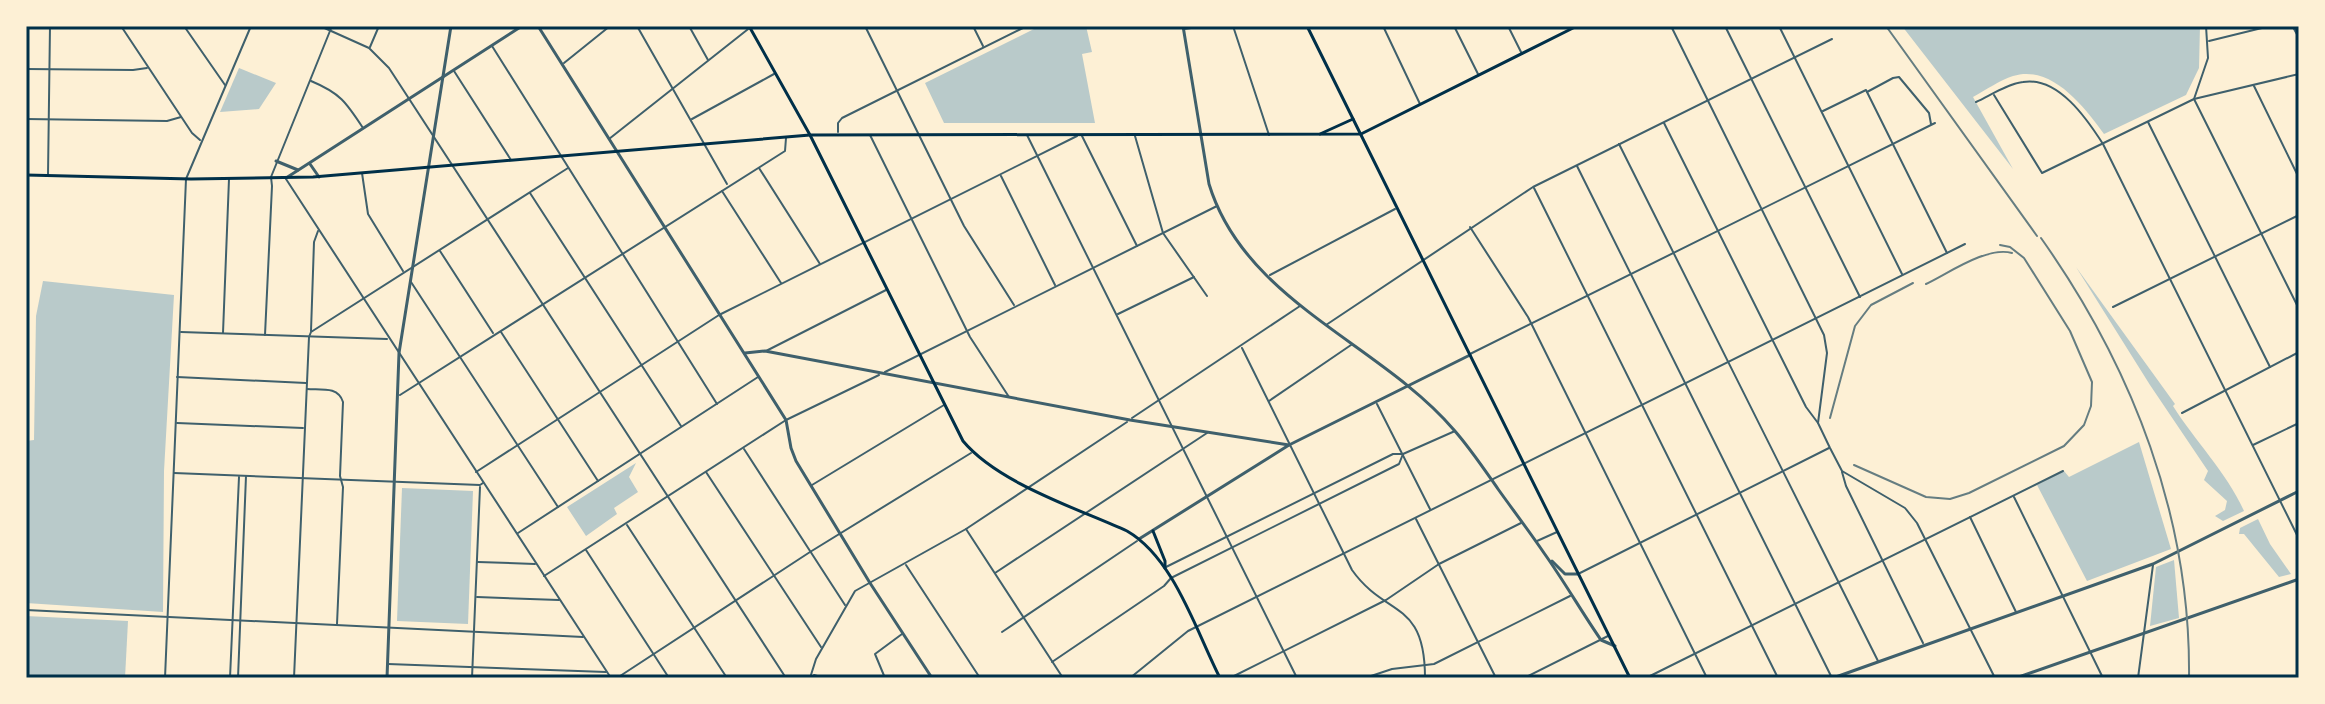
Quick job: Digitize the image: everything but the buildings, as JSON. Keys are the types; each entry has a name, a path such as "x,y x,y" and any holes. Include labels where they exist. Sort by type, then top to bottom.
{"main road":[{"path":"750,26 810,135 957,430 972,452 995,471 1139,539 1171,578 1220,678"},
{"path":"1307,26 1630,678"},
{"path":"26,175 186,179 319,177 810,135 1361,134 1577,26"},
{"path":"1314,136 1353,119"},
{"path":"1153,531 1165,568"}],"street":[{"path":"48,175 50,26"},
{"path":"121,26 181,117 202,141"},
{"path":"184,26 226,86"},
{"path":"320,26 331,28 369,48 389,68 786,678"},
{"path":"369,48 379,26"},
{"path":"387,678 399,353 451,26"},
{"path":"522,26 285,178 611,678"},
{"path":"538,26 786,420 791,448 811,485 932,678"},
{"path":"562,65 610,26"},
{"path":"637,26 728,185"},
{"path":"689,26 709,61"},
{"path":"609,139 750,26"},
{"path":"865,26 970,238 1015,306"},
{"path":"973,26 983,47"},
{"path":"838,135 840,119 1027,26"},
{"path":"1205,26 1183,28 1200,135 1209,184 1217,206 1241,247 1325,326 1416,390 1455,431 1546,556 1601,640 1615,646"},
{"path":"1233,26 1269,135"},
{"path":"1383,26 1421,104"},
{"path":"1454,26 1478,76"},
{"path":"1508,26 1522,54"},
{"path":"1562,26 1565,32"},
{"path":"1671,26 1824,335 1827,353 1818,423"},
{"path":"1725,26 1860,297"},
{"path":"1779,26 1903,275"},
{"path":"2206,26 2209,41 2204,72 2194,99 2299,309"},
{"path":"2209,41 2270,26"},
{"path":"2293,26 2299,37"},
{"path":"165,678 186,179 251,27"},
{"path":"265,335 271,177 331,28"},
{"path":"1325,326 1533,187 1832,39"},
{"path":"492,45 717,404"},
{"path":"26,69 148,68"},
{"path":"454,70 511,160"},
{"path":"691,120 775,73"},
{"path":"1994,93 2042,173 2194,99 2299,74"},
{"path":"1002,632 1139,539 1289,445 1933,124 1929,113 1899,77 1822,112"},
{"path":"310,80 343,98 363,128"},
{"path":"1976,102 2025,81 2042,84 2078,109 2103,144 2299,539"},
{"path":"2254,85 2299,178"},
{"path":"1867,92 1947,253"},
{"path":"26,119 167,121 181,117"},
{"path":"1663,122 1806,407 1818,423 1842,471 1846,486 1924,645"},
{"path":"2148,122 2270,367"},
{"path":"476,472 719,315 1081,134 1137,246"},
{"path":"1135,134 1163,233 1207,296"},
{"path":"870,135 967,331 1009,398"},
{"path":"1027,135 1297,678"},
{"path":"398,396 786,149 786,137"},
{"path":"1619,144 1878,662"},
{"path":"276,161 298,170"},
{"path":"310,163 319,177"},
{"path":"1577,165 1833,678 2153,564 2299,491"},
{"path":"759,167 820,265"},
{"path":"311,332 568,168"},
{"path":"362,173 368,214 404,272"},
{"path":"1001,175 1056,286"},
{"path":"223,334 229,179"},
{"path":"1533,187 1778,678"},
{"path":"721,190 781,284"},
{"path":"529,192 682,427"},
{"path":"544,576 786,420 1217,206"},
{"path":"1269,275 1397,208"},
{"path":"2113,307 2299,215"},
{"path":"1470,227 1531,325 1707,678"},
{"path":"294,678 314,242 318,230"},
{"path":"1130,678 1195,628 1965,244"},
{"path":"440,250 494,334"},
{"path":"1117,315 1194,277"},
{"path":"411,282 558,508"},
{"path":"765,351 887,290"},
{"path":"824,678 811,676 822,648 855,591 966,529 1301,306"},
{"path":"500,331 598,481"},
{"path":"180,332 389,338"},
{"path":"1268,401 1351,345"},
{"path":"1240,346 1357,576 1402,610 1414,625 1422,641 1425,678"},
{"path":"743,353 765,351 1130,420 1289,445"},
{"path":"2182,413 2299,352"},
{"path":"177,377 307,383"},
{"path":"517,534 759,377"},
{"path":"307,389 334,390 342,396 343,487 337,625"},
{"path":"1376,401 1430,510"},
{"path":"811,485 945,404"},
{"path":"176,423 305,428"},
{"path":"2252,446 2299,423"},
{"path":"1165,568 1393,454 1403,454 1455,431"},
{"path":"995,573 1208,432"},
{"path":"743,448 846,606"},
{"path":"1546,556 1565,574 1573,576 1830,448"},
{"path":"617,678 810,552 972,452"},
{"path":"1052,662 1164,586 1171,578 1399,464 1403,454"},
{"path":"1842,471 1905,508 1925,539 1995,678"},
{"path":"1646,678 2063,471"},
{"path":"706,472 822,648"},
{"path":"173,473 482,484"},
{"path":"230,678 239,476"},
{"path":"238,678 246,476"},
{"path":"472,678 482,484"},
{"path":"2013,496 2103,678"},
{"path":"1970,517 2016,613"},
{"path":"1415,518 1496,678"},
{"path":"1230,678 1386,600 1439,564 1522,523"},
{"path":"626,524 727,678"},
{"path":"966,529 1063,678"},
{"path":"1536,542 1558,531"},
{"path":"585,549 669,678"},
{"path":"476,562 537,564"},
{"path":"905,563 980,678"},
{"path":"2138,678 2153,564"},
{"path":"2016,678 2297,579"},
{"path":"1365,678 1392,669 1426,666 1571,596"},
{"path":"476,597 560,600"},
{"path":"26,610 584,637"},
{"path":"885,678 875,656 877,651 902,634"},
{"path":"1524,678 1610,635"},
{"path":"387,664 607,672"}],"shaded area":[{"path":"1040,26 1086,26 1092,52 1082,54 1095,123 944,123 925,83"},
{"path":"1902,26 2200,26 2199,68 2186,95 2104,134 2077,101 2054,82 2027,74 1998,83 1973,97 2013,169"},
{"path":"239,68 276,83 259,109 220,112"},
{"path":"2076,267 2175,404 2173,406 2229,483 2244,511 2223,521 2215,516 2225,510 2227,501 2204,480 2208,471"},
{"path":"43,281 174,295 164,471 163,612 26,603 26,441 34,440 36,316"},
{"path":"2139,442 2171,549 2087,581 2037,485 2064,471 2069,477"},
{"path":"636,463 629,477 638,492 614,508 617,514 586,536 567,507"},
{"path":"402,488 473,491 468,624 397,621"},
{"path":"2258,519 2270,544 2291,574 2279,577 2244,534 2239,534 2240,528"},
{"path":"2174,560 2179,618 2150,626 2156,567"},
{"path":"26,616 128,621 125,678 26,678"}],"railway":[{"path":"1886,26 2037,236"},
{"path":"2041,238 2103,339 2129,392 2150,447 2180,560 2187,618 2189,678"},
{"path":"1854,465 1926,497 1950,499 1969,493 2064,446 2084,425 2091,406 2092,382 2070,331 2024,258 2010,247 2000,245"},
{"path":"1926,284 1991,253 2012,253"},
{"path":"1830,418 1855,326 1871,305 1913,283"}]}
